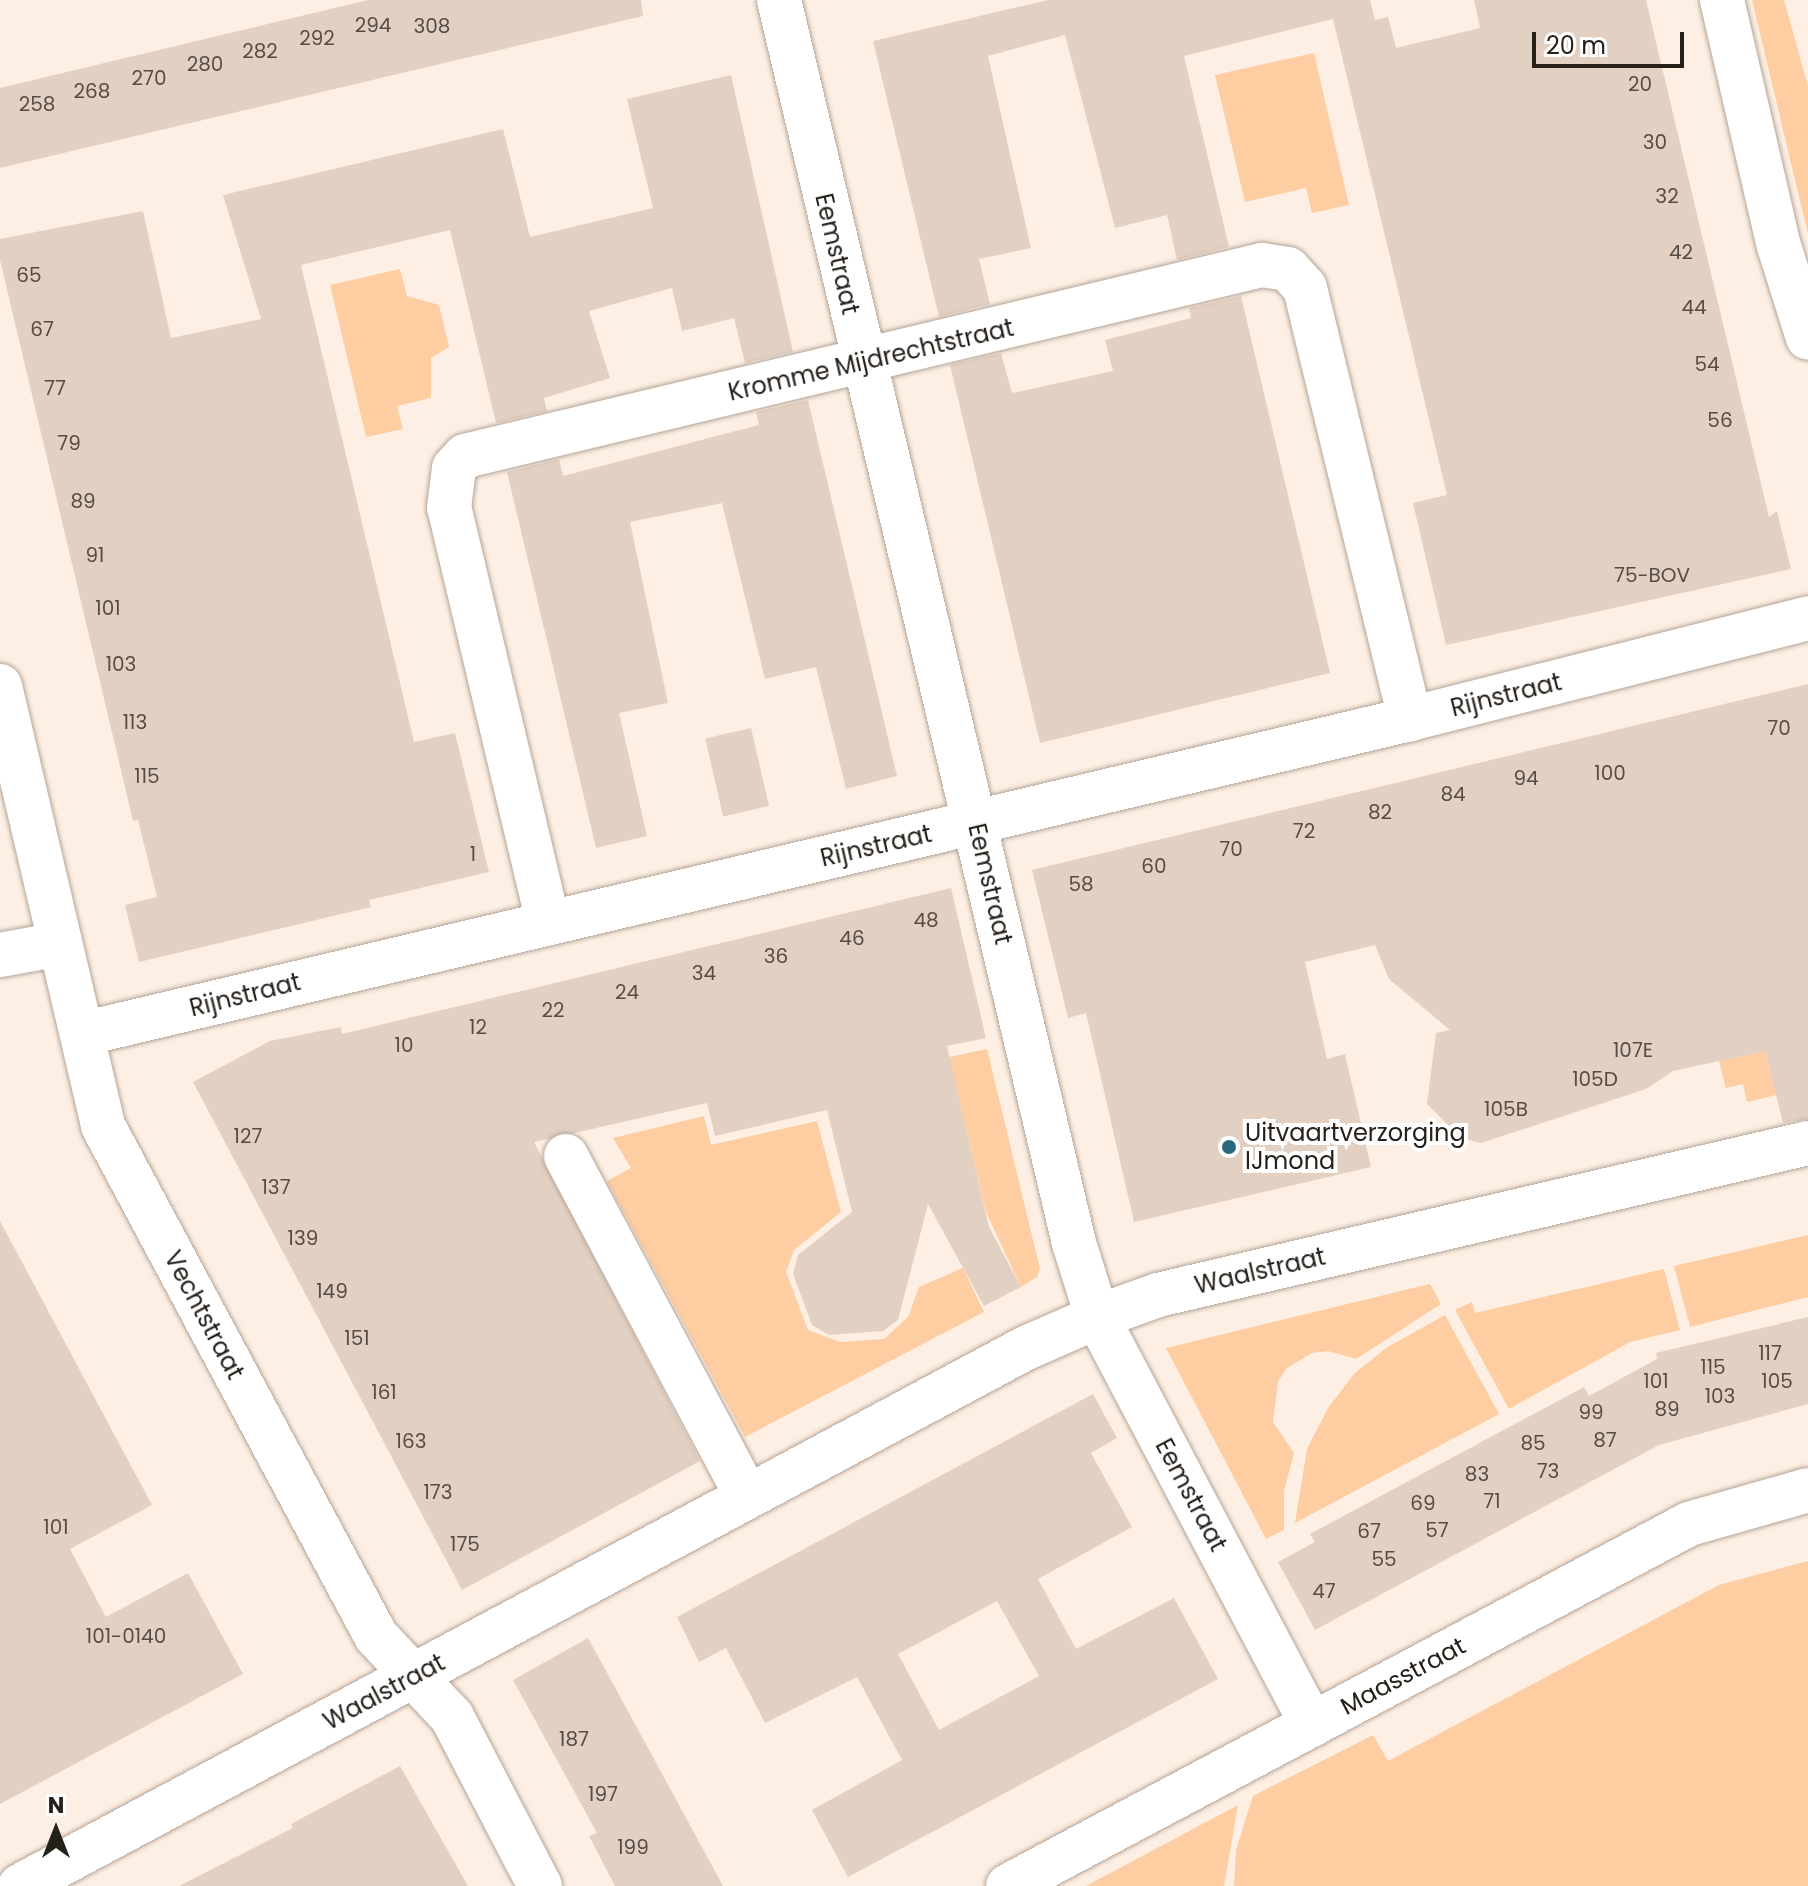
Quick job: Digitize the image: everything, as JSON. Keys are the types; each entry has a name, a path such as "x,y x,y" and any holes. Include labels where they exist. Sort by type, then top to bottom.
{"street":[{"name":"Eemstraat","path":"779,0 1074,1243 1097,1317 1312,1725"},
{"path":"1722,0 1779,246 1808,338"},
{"name":"Kromme Mijdrechtstraat","path":"548,922 449,508 454,468 465,456 1262,265 1288,269 1305,288 1410,719"},
{"name":"Rijnstraat","path":"82,1034 1410,719 1808,618"},
{"name":"Vechtstraat","path":"0,686 103,1126 376,1636 452,1717 540,1886"},
{"path":"0,955 60,944"},
{"name":"Waalstraat","path":"20,1886 1026,1348 1097,1317 1158,1295 1808,1143"},
{"path":"566,1156 747,1496"},
{"name":"Maasstraat","path":"1008,1886 1689,1524 1808,1490"}],"shaded area":[{"path":"1752,0 1784,0 1808,86 1808,234"},
{"path":"1314,53 1349,205 1312,213 1306,188 1245,202 1215,75"},
{"path":"400,269 407,296 439,305 449,347 431,358 431,398 397,406 403,429 366,437 330,285"},
{"path":"987,1049 1040,1269 1037,1277 1021,1287 986,1212 949,1057"},
{"path":"1765,1050 1776,1095 1747,1102 1743,1084 1726,1088 1719,1061"},
{"path":"704,1116 711,1145 817,1121 841,1212 794,1250 786,1272 808,1330 840,1342 884,1339 908,1317 919,1287 963,1268 984,1312 745,1437 607,1181 631,1168 613,1138"},
{"path":"1808,1235 1808,1297 1690,1327 1674,1266"},
{"path":"1664,1269 1680,1330 1630,1342 1509,1409 1455,1310 1472,1302 1475,1313"},
{"path":"1430,1284 1441,1304 1356,1359 1328,1351 1312,1353 1287,1368 1278,1381 1273,1422 1294,1453 1284,1491 1284,1530 1266,1539 1166,1348"},
{"path":"1445,1315 1499,1414 1295,1523 1307,1449 1328,1408 1354,1374 1386,1348"},
{"path":"1808,1561 1808,1886 1234,1886 1236,1850 1253,1796 1373,1735 1388,1761 1719,1585"},
{"path":"1238,1805 1224,1886 1086,1886"}],"building":[{"path":"368,0 641,0 643,16 0,168 0,88"},
{"path":"1048,0 1370,0 1375,20 1388,17 1396,48 1480,28 1474,0 1646,0 1769,517 1777,511 1791,569 1446,645 1413,503 1447,495 1333,19 1184,56 1229,247 1177,260 1167,215 1115,228 1065,35 988,56 1031,248 979,259 990,304 939,317 873,41"},
{"path":"731,75 793,352 745,363 734,318 682,331 672,288 589,311 610,378 544,398 547,411 496,423 450,230 301,265 414,742 455,733 489,872 369,900 371,907 139,962 125,905 157,897 138,820 133,821 0,260 0,239 143,211 171,338 261,319 223,195 503,129 530,237 653,208 627,99"},
{"path":"1241,296 1330,673 1040,743 950,365 1001,353 1012,393 1113,371 1105,340 1191,318 1189,308"},
{"path":"808,400 897,776 846,789 816,667 765,679 722,503 630,522 668,703 619,713 647,836 596,848 507,472 559,459 563,476 759,425 756,412"},
{"path":"1808,684 1808,1119 1783,1123 1765,1051 1673,1071 1646,1089 1481,1143 1461,1138 1427,1104 1436,1033 1450,1030 1389,979 1375,945 1305,962 1327,1059 1345,1054 1371,1167 1134,1222 1086,1013 1068,1018 1032,870"},
{"path":"751,728 769,806 723,817 705,739"},
{"path":"951,888 986,1038 947,1046 989,1227 1021,1287 984,1306 928,1204 898,1320 883,1331 829,1335 812,1325 793,1274 798,1255 852,1212 827,1110 715,1136 707,1103 534,1142 700,1461 462,1590 193,1082 270,1041 341,1027 342,1034"},
{"path":"0,1221 152,1505 70,1549 106,1617 188,1573 243,1674 0,1804"},
{"path":"1808,1317 1808,1404 1659,1445 1315,1630 1278,1562 1315,1542 1310,1534 1584,1387 1589,1396 1657,1359 1656,1353"},
{"path":"1093,1394 1117,1438 1091,1453 1132,1527 1038,1579 1076,1649 1174,1598 1218,1679 848,1877 812,1810 902,1760 857,1677 765,1723 726,1648 699,1662 677,1617","holes":["997,1601 1039,1676 939,1730 898,1654"]},
{"path":"588,1638 723,1886 615,1886 589,1836 597,1833 513,1680"},
{"path":"400,1766 468,1886 179,1886 293,1828 291,1824"}],"place":[{"name":"Uitvaartverzorging IJmond","path":"1229,1147"}]}
